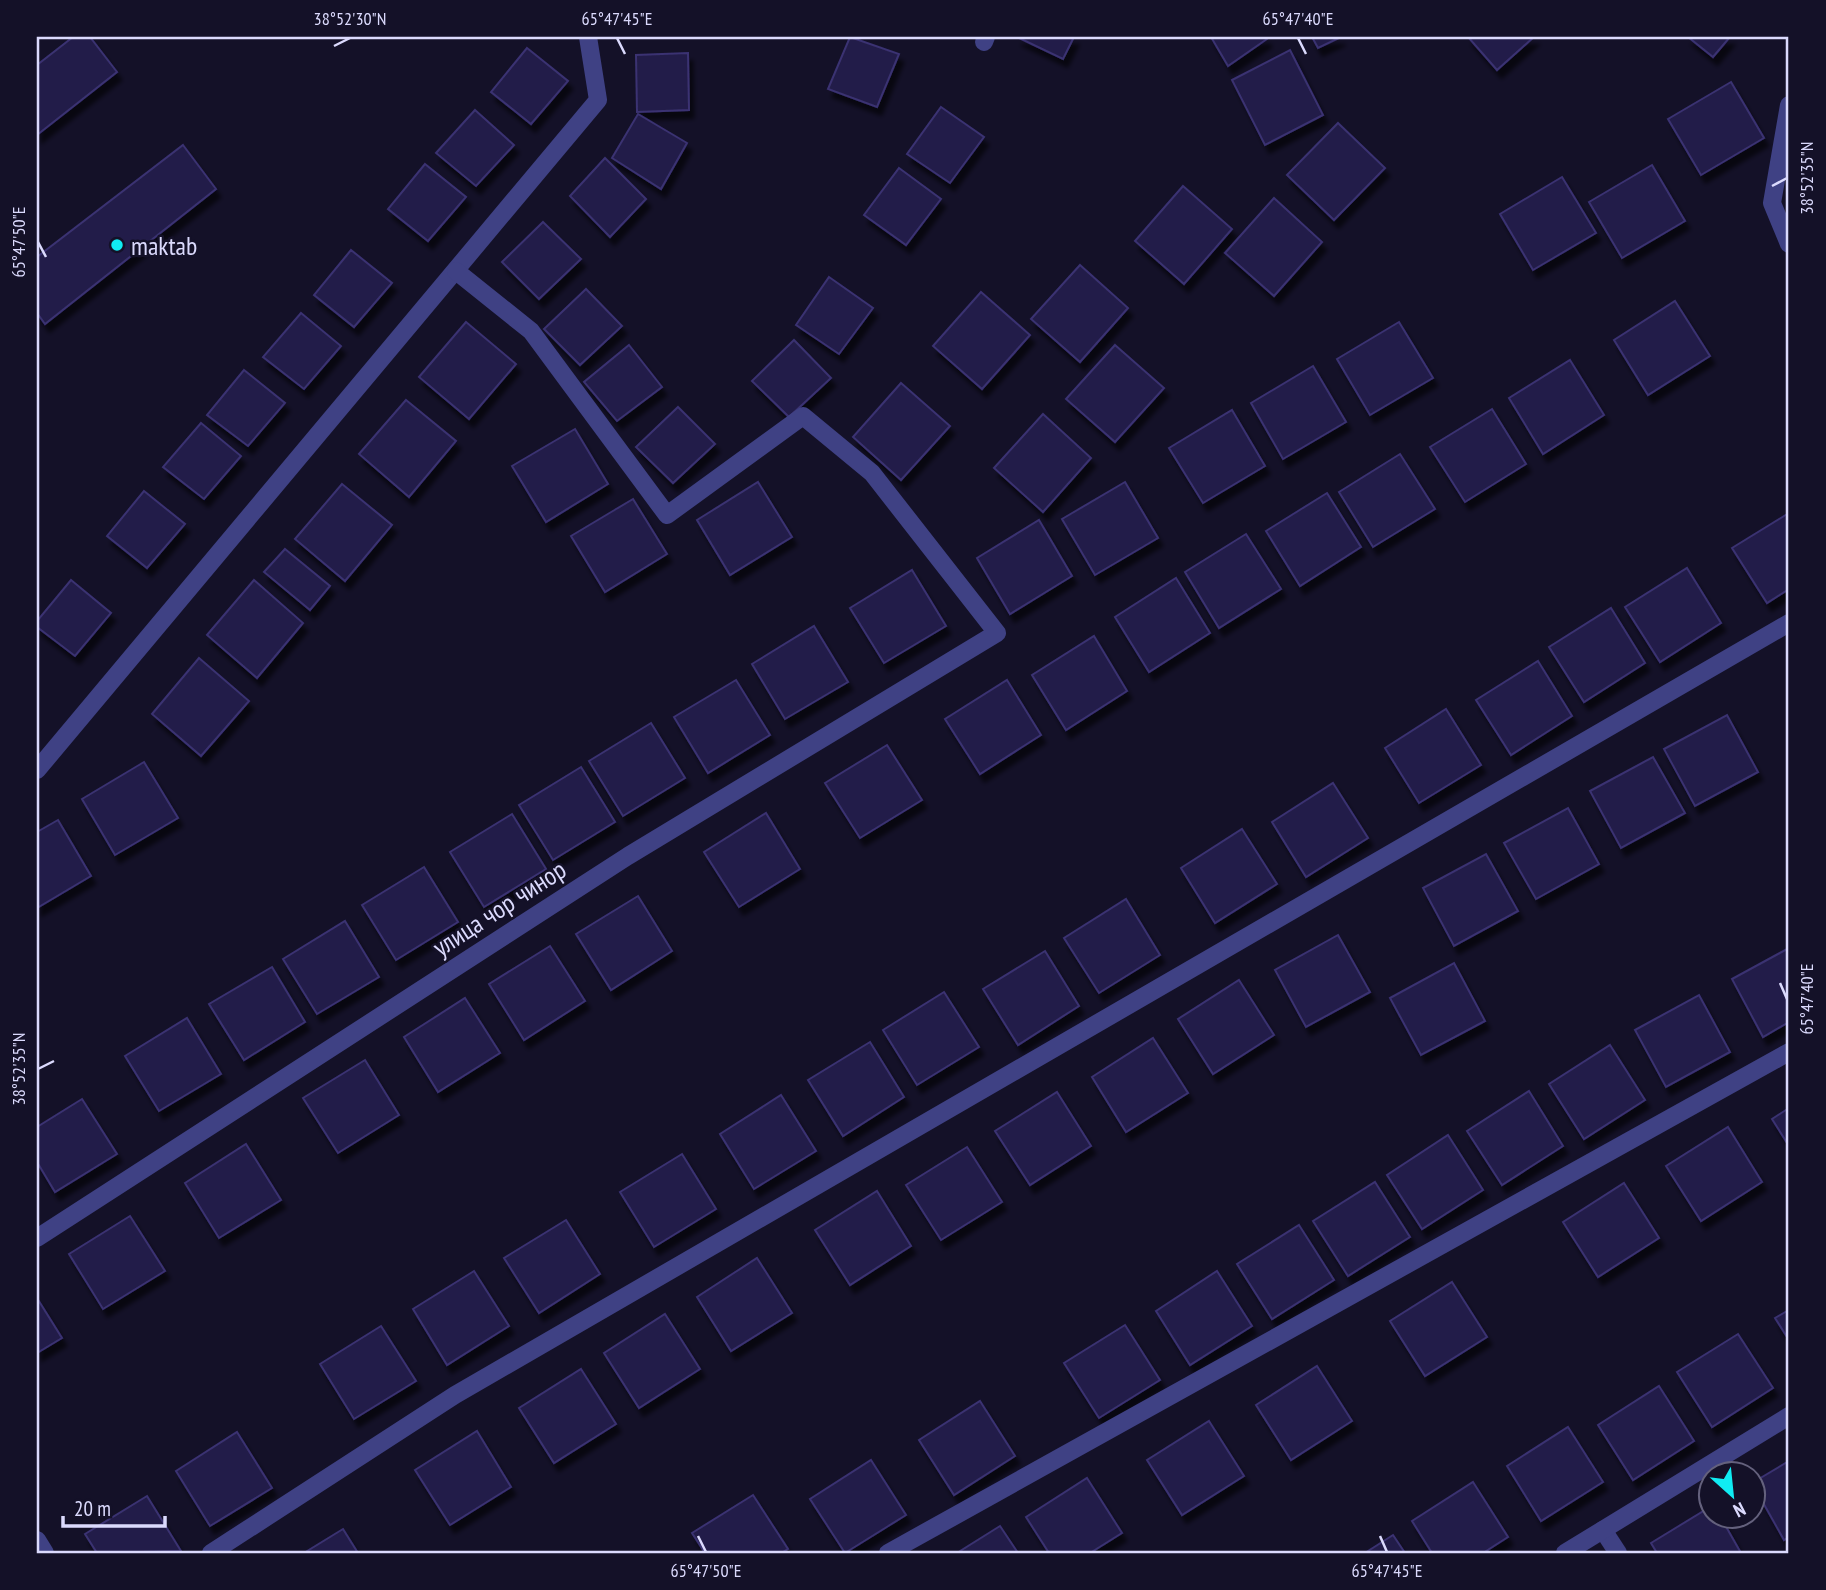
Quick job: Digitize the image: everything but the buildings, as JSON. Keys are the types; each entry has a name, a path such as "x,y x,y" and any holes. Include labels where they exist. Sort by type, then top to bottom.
{"street":[{"path":"37,770 598,100 588,37"},
{"path":"1789,105 1772,203 1789,243"},
{"name":"улица чор чинор","path":"37,1238 628,856 997,633 872,473 803,416 667,515 531,331 456,271"},
{"path":"211,1553 455,1395 1789,623"},
{"path":"888,1553 1789,1052"},
{"path":"1564,1553 1789,1416"},
{"path":"1603,1530 1618,1553"},
{"path":"37,1540 45,1553"}],"place":[{"name":"maktab","path":"117,245"}]}
